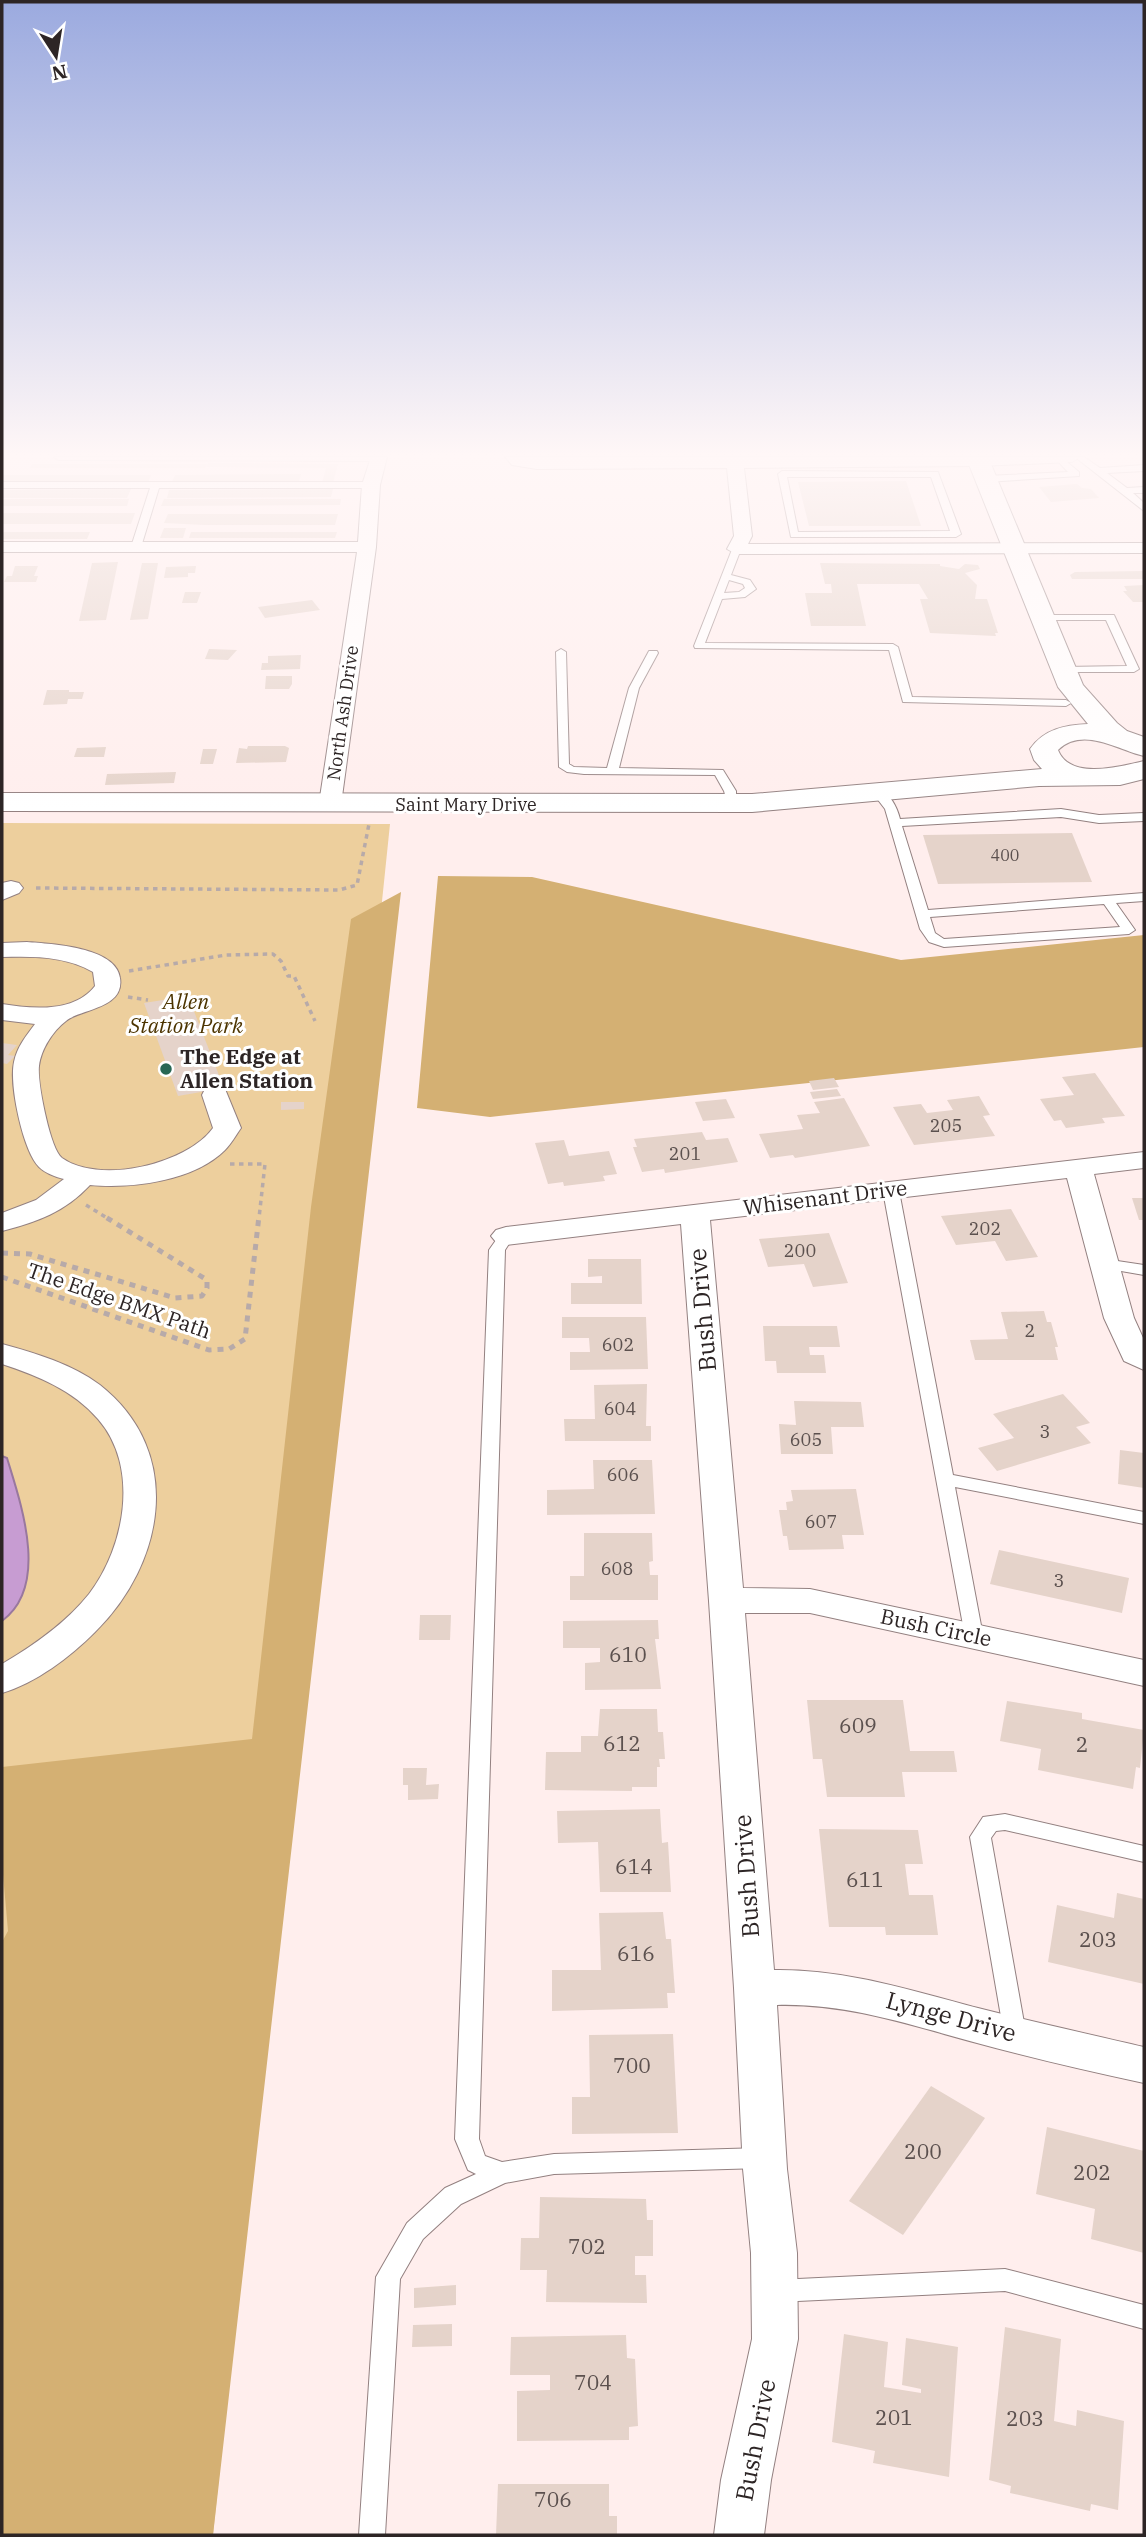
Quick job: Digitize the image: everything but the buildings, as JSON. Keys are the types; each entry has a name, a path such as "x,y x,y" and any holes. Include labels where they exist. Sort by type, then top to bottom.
{"street":[{"name":"North Ash Drive","path":"330,804 363,575"},
{"path":"1025,575 1043,617 1067,686 1071,723 1066,735"},
{"path":"1067,686 1107,729 1144,748"},
{"path":"1091,777 1060,769 1044,756 1047,743 1066,735 1091,732 1118,736"},
{"name":"Saint Mary Drive","path":"929,787 1015,769 1044,756"},
{"name":"Saint Mary Drive","path":"2,802 732,803 1065,776 1139,774"},
{"path":"2,950 29,949 76,956 102,966 108,975 108,984 97,998 77,1009 38,1017 2,1012"},
{"path":"58,1014 30,1052 24,1079 42,1150 50,1163 87,1187"},
{"path":"2,1222 48,1207 87,1187 114,1178 174,1167 199,1157 217,1144 227,1128 215,1095"},
{"name":"Whisenant Drive","path":"506,1236 1144,1160"},
{"path":"1078,1168 1119,1318 1135,1354 1144,1360"},
{"name":"Bush Drive","path":"695,1214 727,1601 775,2291 775,2339 771,2369 746,2480 739,2535"},
{"path":"2,1354 40,1365 89,1392 113,1416 131,1441 139,1476 140,1514 130,1551 111,1589 91,1613 53,1648 2,1680"},
{"name":"Bush Circle","path":"727,1601 810,1601 1144,1673"},
{"name":"Lynge Drive","path":"755,1988 801,1987 873,1996 1144,2065"}],"lane":[{"path":"719,596 741,594 751,589 747,582 728,577 719,596 699,646 892,647 907,700 1067,686 1133,669 1110,617 1043,617"},
{"path":"561,652 563,765 571,770 719,772 730,790 732,803"},
{"path":"612,771 634,688 653,653"},
{"path":"878,792 891,808 928,935 935,942 1129,930 1108,900"},
{"path":"895,823 1061,813 1098,819 1144,817"},
{"path":"923,914 1144,897"},
{"path":"891,1191 974,1636"},
{"path":"502,2173 476,2163 467,2139 497,1250 506,1236"},
{"path":"1104,1264 1144,1270"},
{"path":"944,1479 1144,1518"},
{"path":"1015,2034 980,1837 990,1823 1005,1822 1144,1854"},
{"path":"372,2535 388,2277 415,2231 424,2222 453,2196 502,2173 554,2164 765,2158"},
{"path":"775,2291 1005,2280 1144,2317"}],"path":[{"path":"6,890 338,890 357,885 369,820"},
{"path":"108,975 251,953 272,954 280,959 289,976 294,976 315,1021"},
{"name":"The Edge BMX Path","path":"2,1277 209,1350 224,1351 238,1346 245,1339 265,1164 242,1162 218,1168"},
{"name":"The Edge BMX Path","path":"2,1253 30,1254 175,1298 202,1296 207,1288 207,1280 83,1204 87,1187"}],"green space":[{"name":"Allen Station Park","path":"2,823 390,824 213,2535 2,2535"}],"shaded area":[{"path":"438,876 532,877 901,960 1144,935 1144,1047 490,1117 417,1108"},
{"path":"401,892 213,2535 2,2535 2,1942 8,1931 2,1863 2,1767 252,1739 311,1207 351,919"},
{"path":"2,1456 7,1458 19,1498 28,1544 28,1566 25,1587 17,1606 2,1621"}],"place":[{"name":"The Edge at Allen Station","path":"166,1069"}]}
